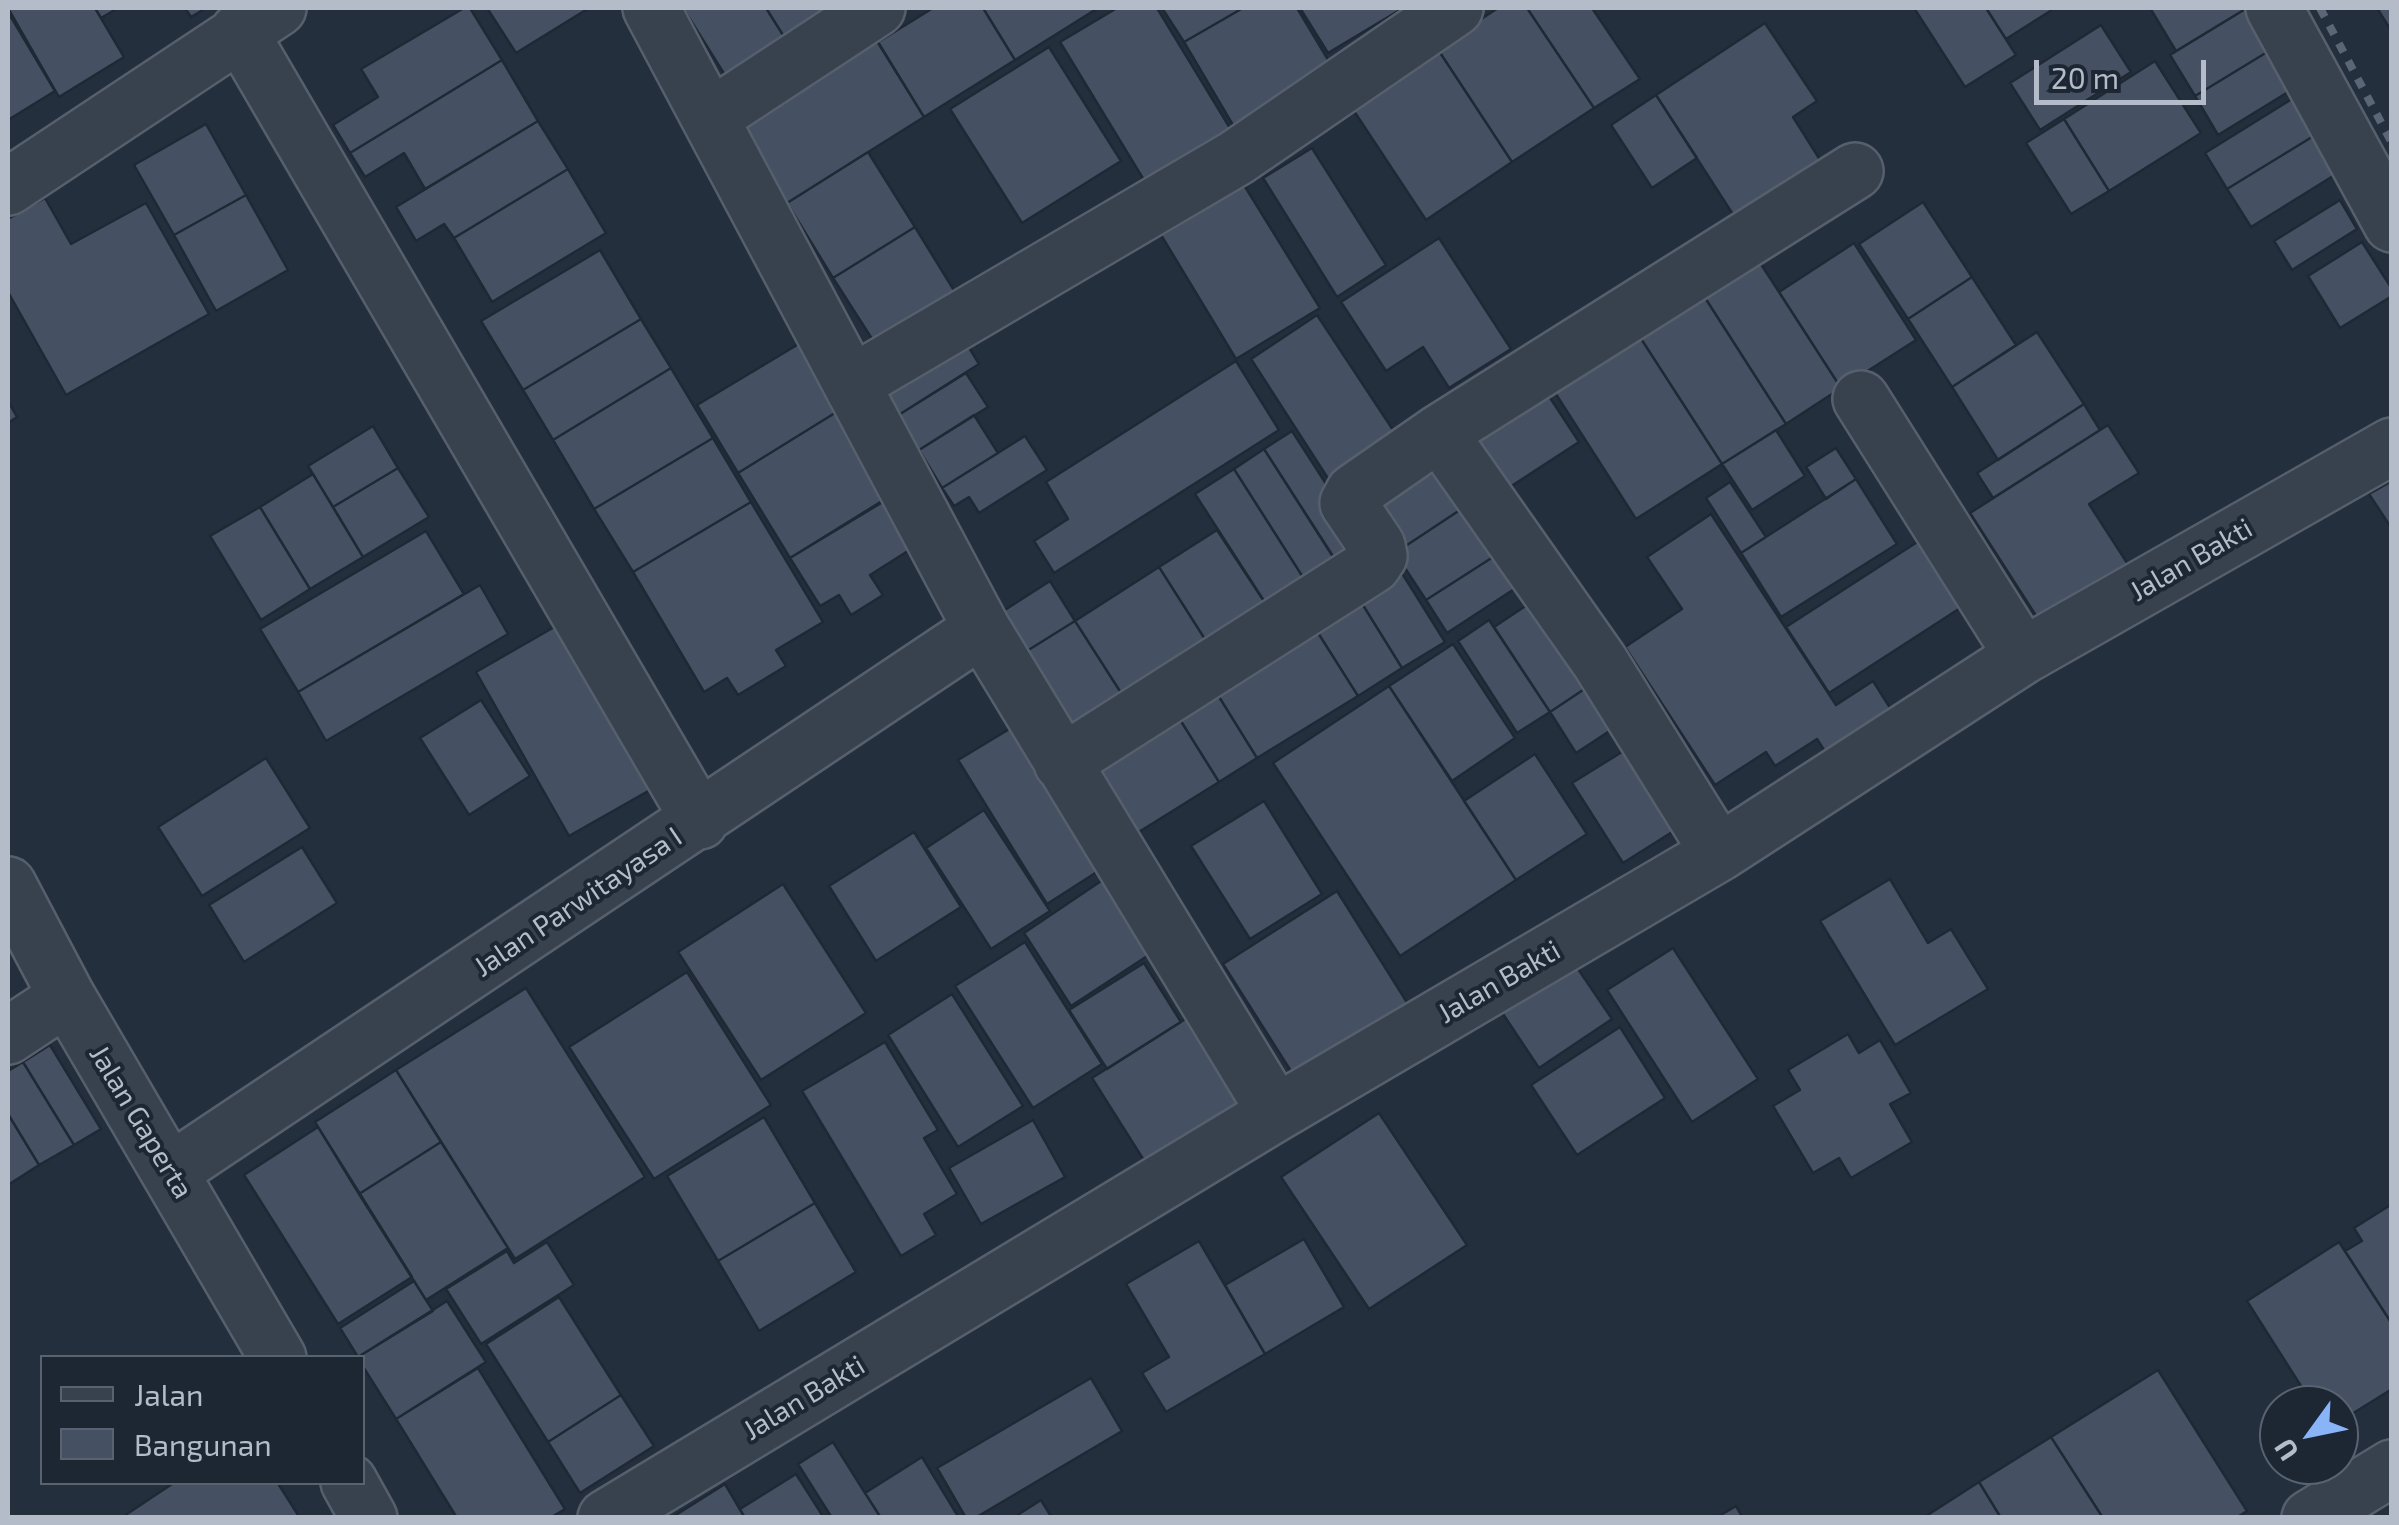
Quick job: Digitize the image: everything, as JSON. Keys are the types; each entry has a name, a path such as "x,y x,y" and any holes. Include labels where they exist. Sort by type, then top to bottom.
{"street":[{"path":"651,8 854,383 982,630 1276,1114"},
{"path":"710,118 877,8"},
{"path":"854,383 1236,158 1455,8"},
{"path":"2274,8 2392,224"},
{"path":"8,187 258,19 700,821"},
{"path":"1062,763 1373,564 1380,556 1377,546 1348,503 1349,496 1438,433 1855,171"},
{"path":"1860,400 2023,656"},
{"path":"1438,433 1600,662 1719,853"},
{"name":"Jalan Bakti","path":"606,1518 1276,1114 1719,853 2023,656 2392,446"},
{"name":"Jalan Parwitayasa I","path":"171,1172 982,630"},
{"name":"Jalan Gaperta","path":"8,885 67,998 276,1355"},
{"path":"8,1036 67,998"},
{"path":"2310,1518 2392,1468"},
{"path":"351,1485 369,1518"}],"building":[{"path":"8,8 95,8 124,57 59,97"},
{"path":"95,8 118,8 101,18"},
{"path":"185,8 206,8 191,17"},
{"path":"470,8 502,60 350,153 333,125 378,97 361,69"},
{"path":"487,8 589,8 516,53"},
{"path":"683,8 766,8 793,51 733,88"},
{"path":"766,8 844,8 793,51"},
{"path":"933,8 983,8 1015,60 924,117 878,42"},
{"path":"983,8 1098,8 1015,60"},
{"path":"1117,8 1157,8 1236,138 1150,190 1060,42"},
{"path":"1162,8 1243,8 1184,42"},
{"path":"1243,8 1297,8 1336,73 1237,132 1184,42"},
{"path":"1300,8 1403,8 1328,53"},
{"path":"1498,8 1527,8 1594,108 1512,162 1437,48"},
{"path":"1527,8 1592,8 1640,79 1594,108"},
{"path":"1914,8 1986,8 2016,55 1965,87"},
{"path":"1986,8 2055,8 2006,39"},
{"path":"2150,8 2247,8 2176,51"},
{"path":"2247,8 2282,43 2195,96 2170,55"},
{"path":"2377,8 2392,8 2392,32"},
{"path":"8,12 55,91 8,120"},
{"path":"1765,23 1817,101 1793,117 1829,174 1743,230 1656,95"},
{"path":"2101,25 2131,72 2040,130 2010,83"},
{"path":"872,33 924,117 787,203 735,119"},
{"path":"2282,43 2306,81 2218,135 2195,96"},
{"path":"1049,47 1121,161 1022,223 950,109"},
{"path":"1437,48 1512,162 1426,220 1350,105"},
{"path":"502,60 538,121 425,189 404,153 365,177 350,153"},
{"path":"2155,61 2201,133 2109,191 2064,119"},
{"path":"2308,89 2330,126 2227,189 2205,153"},
{"path":"1656,95 1697,158 1652,188 1611,125"},
{"path":"2064,119 2109,191 2071,214 2026,143"},
{"path":"538,121 568,169 454,238 444,224 416,241 396,207"},
{"path":"206,124 246,195 174,235 134,165"},
{"path":"2330,126 2354,163 2251,227 2227,189"},
{"path":"1312,148 1386,265 1337,297 1263,178"},
{"path":"868,152 915,227 833,278 787,203"},
{"path":"568,169 606,233 492,302 454,238"},
{"path":"1244,185 1320,308 1236,359 1161,235"},
{"path":"246,195 288,270 216,311 174,235"},
{"path":"45,198 71,244 146,203 209,314 66,395 8,292 8,219"},
{"path":"2340,200 2357,229 2292,270 2274,241"},
{"path":"1923,202 1972,277 1908,319 1859,244"},
{"path":"915,227 963,305 883,356 833,278"},
{"path":"1439,238 1511,349 1449,388 1423,347 1386,371 1341,302"},
{"path":"2362,242 2392,289 2392,296 2340,328 2308,276"},
{"path":"1854,243 1916,340 1841,388 1779,292"},
{"path":"600,250 641,319 523,390 481,321"},
{"path":"1757,258 1841,388 1786,424 1702,293"},
{"path":"1972,277 2016,345 1952,387 1908,319"},
{"path":"1702,293 1786,424 1722,464 1638,334"},
{"path":"1317,315 1397,436 1329,480 1251,359"},
{"path":"641,319 671,368 553,440 523,390"},
{"path":"956,326 979,364 897,416 873,378"},
{"path":"2037,332 2084,404 1998,460 1952,387"},
{"path":"1638,334 1722,464 1636,519 1552,388"},
{"path":"802,342 843,408 738,473 697,405"},
{"path":"1236,361 1279,430 1054,573 1034,541 1068,519 1046,482"},
{"path":"671,368 713,438 594,509 553,440"},
{"path":"966,373 988,407 919,450 897,416"},
{"path":"1543,387 1579,442 1493,498 1457,443"},
{"path":"8,401 17,417 8,423"},
{"path":"2084,404 2100,430 1993,498 1977,473"},
{"path":"843,408 896,494 790,558 738,473"},
{"path":"974,415 998,453 942,488 919,450"},
{"path":"2108,425 2139,473 2089,504 2131,569 2042,625 1970,513"},
{"path":"373,426 398,468 333,507 308,466"},
{"path":"1776,430 1805,476 1752,510 1722,464"},
{"path":"1292,431 1368,549 1340,567 1264,449"},
{"path":"1025,436 1047,470 979,513 969,497 954,506 942,488"},
{"path":"713,438 751,502 633,572 594,509"},
{"path":"1435,446 1472,502 1395,553 1357,496"},
{"path":"1836,448 1856,479 1826,499 1806,467"},
{"path":"1264,449 1344,574 1313,593 1234,469"},
{"path":"398,468 429,517 363,557 333,507"},
{"path":"1234,469 1313,593 1275,618 1195,494"},
{"path":"313,474 363,557 310,589 260,507"},
{"path":"1856,479 1897,544 1781,617 1741,553"},
{"path":"2392,481 2392,529 2369,494"},
{"path":"1730,482 1766,537 1741,553 1706,498"},
{"path":"882,501 911,549 870,575 883,595 851,615 839,595 820,606 790,558"},
{"path":"751,502 823,622 776,650 786,666 738,695 727,678 704,692 633,572"},
{"path":"1472,502 1504,550 1426,600 1395,553"},
{"path":"260,507 310,589 261,620 210,536"},
{"path":"1711,514 1836,705 1873,681 1899,722 1833,764 1817,739 1775,766 1766,752 1715,785 1625,647 1682,609 1647,557"},
{"path":"1217,530 1275,618 1215,655 1159,567"},
{"path":"426,531 464,594 298,692 260,629"},
{"path":"1925,537 1968,603 1829,693 1786,627"},
{"path":"1504,550 1525,582 1447,633 1426,600"},
{"path":"1395,562 1445,642 1402,668 1353,589"},
{"path":"1159,567 1215,655 1132,710 1075,621"},
{"path":"1050,581 1075,621 1022,654 997,615"},
{"path":"480,585 508,634 326,741 298,692"},
{"path":"1353,589 1402,668 1358,696 1308,617"},
{"path":"1548,591 1604,676 1550,712 1494,627"},
{"path":"1308,617 1358,696 1257,758 1208,679"},
{"path":"1489,620 1550,712 1517,733 1458,641"},
{"path":"1075,621 1132,710 1079,743 1022,654"},
{"path":"556,626 650,790 569,836 476,672"},
{"path":"1453,644 1515,738 1452,781 1389,686"},
{"path":"1604,676 1631,717 1576,753 1550,712"},
{"path":"1208,679 1257,758 1219,782 1169,702"},
{"path":"1389,686 1516,880 1400,956 1273,763"},
{"path":"481,700 530,776 469,815 420,738"},
{"path":"1169,702 1219,782 1126,840 1077,760"},
{"path":"1026,719 1114,861 1047,904 958,760"},
{"path":"1638,742 1688,822 1623,863 1572,783"},
{"path":"1535,754 1587,834 1516,880 1464,801"},
{"path":"266,758 310,828 202,896 158,827"},
{"path":"1264,801 1322,894 1250,939 1191,846"},
{"path":"984,810 1050,911 991,949 926,848"},
{"path":"914,832 961,907 876,961 829,886"},
{"path":"302,847 337,903 244,962 209,905"},
{"path":"1113,873 1161,947 1071,1006 1024,933"},
{"path":"1890,879 1928,943 1951,929 1988,989 1895,1045 1820,921"},
{"path":"783,884 866,1013 761,1080 678,952"},
{"path":"1337,891 1408,1004 1294,1076 1223,964"},
{"path":"1025,942 1102,1064 1033,1108 955,986"},
{"path":"1673,948 1758,1079 1692,1122 1607,990"},
{"path":"1144,963 1181,1022 1107,1069 1069,1010"},
{"path":"1574,963 1612,1019 1539,1068 1501,1011"},
{"path":"687,972 771,1105 654,1179 569,1047"},
{"path":"526,988 645,1177 515,1259 396,1070"},
{"path":"952,994 1023,1106 958,1147 888,1035"},
{"path":"1198,1011 1257,1103 1150,1170 1092,1078"},
{"path":"1620,1027 1665,1098 1577,1155 1531,1085"},
{"path":"1848,1034 1859,1053 1880,1040 1911,1093 1890,1104 1912,1142 1851,1178 1839,1158 1813,1173 1773,1106 1800,1090 1788,1070"},
{"path":"885,1042 938,1130 924,1138 957,1194 924,1214 936,1235 901,1256 802,1091"},
{"path":"50,1045 101,1129 74,1145 23,1062"},
{"path":"23,1062 74,1145 39,1165 8,1114 8,1071"},
{"path":"396,1070 441,1142 359,1194 315,1122"},
{"path":"1379,1113 1467,1245 1369,1309 1281,1177"},
{"path":"8,1114 39,1165 8,1185"},
{"path":"764,1117 815,1203 718,1261 667,1176"},
{"path":"1033,1120 1065,1177 981,1224 949,1168"},
{"path":"318,1127 412,1277 338,1324 244,1175"},
{"path":"441,1142 508,1248 426,1300 359,1194"},
{"path":"815,1203 856,1272 759,1331 718,1261"},
{"path":"2392,1204 2392,1324 2345,1251 2362,1241 2354,1228"},
{"path":"1304,1239 1344,1307 1265,1354 1225,1285"},
{"path":"1199,1241 1265,1354 1166,1412 1142,1373 1169,1357 1126,1284"},
{"path":"547,1242 574,1285 481,1344 446,1289 507,1251 514,1263"},
{"path":"2339,1242 2392,1324 2392,1389 2359,1410 2359,1385 2300,1385 2247,1301"},
{"path":"414,1281 433,1311 361,1355 357,1355 340,1328"},
{"path":"559,1297 621,1395 548,1442 486,1344"},
{"path":"447,1301 486,1362 396,1419 365,1370 365,1355 361,1355"},
{"path":"478,1368 565,1509 550,1518 457,1518 396,1419"},
{"path":"2158,1370 2247,1511 2236,1518 2103,1518 2051,1437"},
{"path":"1091,1378 1122,1431 975,1518 966,1518 937,1468"},
{"path":"621,1395 654,1446 580,1493 548,1442"},
{"path":"2051,1437 2103,1518 2001,1518 1979,1482"},
{"path":"833,1442 881,1518 832,1518 798,1464"},
{"path":"922,1457 959,1518 881,1518 865,1493"},
{"path":"796,1474 824,1518 745,1518 740,1509"},
{"path":"1979,1482 2001,1518 1923,1518"},
{"path":"725,1484 745,1518 671,1518"},
{"path":"170,1485 279,1485 300,1518 121,1518"},
{"path":"1041,1500 1052,1518 1013,1518"},
{"path":"1736,1506 1743,1518 1716,1518"}],"railway":[{"path":"2320,8 2392,143"}]}
